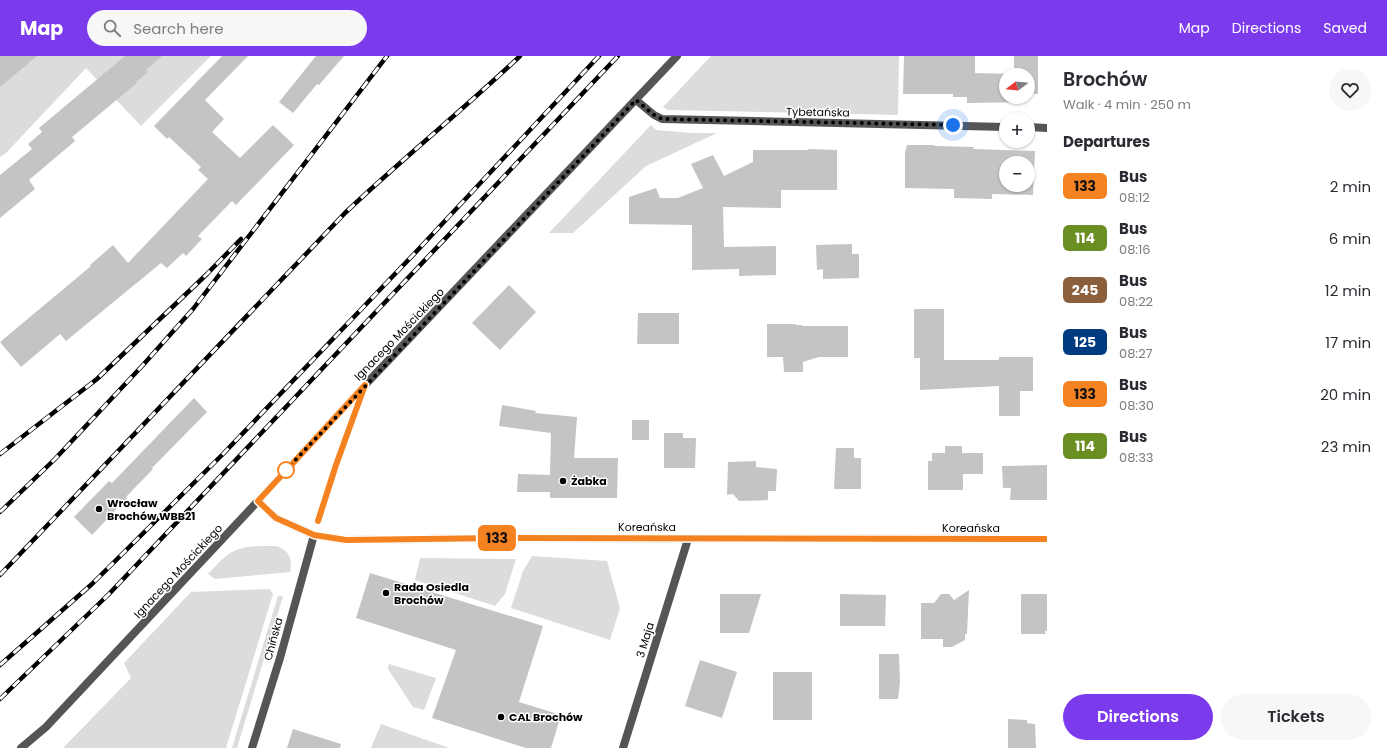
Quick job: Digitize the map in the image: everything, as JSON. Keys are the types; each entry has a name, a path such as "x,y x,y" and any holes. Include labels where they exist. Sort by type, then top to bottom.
{"street":[{"name":"Ignacego Mościckiego","path":"21,748 46,727 365,385 677,56"},
{"name":"Tybetańska","path":"636,100 654,115 662,119 999,126"},
{"path":"1035,127 1047,128"},
{"name":"Koreańska","path":"258,501 276,518 314,535 346,540 499,538 1047,540"},
{"name":"Chińska","path":"252,748 280,658 314,535"},
{"name":"3 Maja","path":"623,748 688,538"}],"shaded area":[{"path":"0,56 211,56 141,126 86,68 6,153 0,157"},
{"path":"711,56 899,56 898,115 668,110 663,107"},
{"path":"651,125 656,130 717,133 646,166 573,233 549,233"},
{"path":"276,546 284,550 289,556 291,563 290,572 215,579 208,574 231,552 250,547"},
{"path":"532,556 607,561 620,608 610,640 511,608 523,571"},
{"path":"420,558 516,559 505,594 495,606 415,580"},
{"path":"270,589 273,594 226,748 63,748 131,678 124,663 191,592"},
{"path":"278,596 283,596 237,748 232,748"},
{"path":"389,664 436,678 424,710 413,707 388,669"},
{"path":"381,724 449,748 371,748"}],"building":[{"path":"0,56 37,56 0,87"},
{"path":"125,56 162,56 146,70 148,72 136,82 137,83 72,137 75,141 29,180 35,189 0,218 0,175 32,149 28,144 42,132 39,128"},
{"path":"222,56 248,56 205,100 224,119 212,132 240,158 273,125 294,145 236,205 232,201 198,236 202,239 186,256 183,253 167,268 161,263 66,341 60,334 21,367 0,342 91,266 90,265 113,245 128,263 208,179 198,170 201,167 169,137 167,139 154,126"},
{"path":"316,56 344,56 319,85 317,84 293,113 279,102"},
{"path":"904,56 975,56 975,73 999,74 999,102 967,103 967,97 953,97 953,94 903,94"},
{"path":"1014,56 1038,56 1038,94 1035,94 1035,68 1014,68"},
{"path":"907,145 934,145 974,147 973,149 1035,151 1035,156 999,156 999,192 1033,192 1033,195 992,194 992,199 954,198 954,189 905,188 905,152"},
{"path":"753,150 837,150 837,190 781,190 781,208 723,207 724,247 776,246 776,275 739,276 739,269 692,270 692,225 629,224 629,197 656,188 660,198 678,198 703,188 691,164 713,155 724,176 753,162"},
{"path":"852,244 852,254 859,254 859,278 823,279 823,269 817,270 816,245"},
{"path":"509,285 536,312 500,350 472,323"},
{"path":"914,309 944,309 944,360 999,360 999,357 1033,357 1033,391 1020,391 1020,416 999,416 999,386 920,390 920,358 914,358"},
{"path":"638,313 679,313 679,344 637,344"},
{"path":"767,324 848,326 848,357 819,357 803,362 803,372 784,372 783,357 767,357"},
{"path":"194,398 207,412 152,468 153,469 92,535 74,517 109,481 112,483"},
{"path":"502,405 536,411 535,413 577,417 574,458 618,458 617,498 550,498 550,492 517,492 518,474 550,475 551,433 499,426"},
{"path":"632,420 649,420 649,440 632,440"},
{"path":"664,433 683,433 683,438 696,438 695,468 664,468"},
{"path":"945,446 962,446 962,453 983,453 983,474 963,474 963,490 928,490 928,461 932,461 932,453 945,453"},
{"path":"836,448 854,448 854,458 861,458 861,489 834,489"},
{"path":"756,461 756,467 777,469 776,491 768,491 768,500 739,501 733,494 727,495 728,462"},
{"path":"1047,465 1047,500 1010,500 1011,488 1003,488 1002,466"},
{"path":"370,573 543,626 519,702 561,715 551,748 526,748 432,718 456,650 356,618"},
{"path":"969,590 967,634 965,634 965,640 952,647 943,647 943,639 921,639 921,603 934,603 941,594 949,594 954,600"},
{"path":"720,594 761,594 749,633 720,633"},
{"path":"840,594 886,595 885,626 840,626"},
{"path":"1021,594 1047,594 1047,631 1045,631 1045,634 1021,634"},
{"path":"879,654 899,654 900,682 898,699 879,699"},
{"path":"700,660 737,672 722,718 685,706"},
{"path":"773,672 812,672 812,720 773,720"},
{"path":"1008,719 1027,720 1027,723 1035,724 1036,748 1008,748"},
{"path":"293,729 341,744 340,748 287,748"}],"railway":[{"path":"0,512 55,459 193,309 387,56"},
{"path":"0,575 345,213 520,56"},
{"path":"0,665 92,584 223,454 415,253 599,56"},
{"path":"0,699 109,594 618,56"},
{"path":"0,454 97,379 207,274 241,239"}],"bus line":[{"name":"133","path":"318,521 336,465 365,385 258,501 276,518 314,535 346,540 499,538 1047,539"}],"place":[{"name":"Żabka","path":"563,481"},
{"name":"Wrocław Brochów WBB21","path":"99,509"},
{"name":"Rada Osiedla Brochów","path":"386,593"},
{"name":"CAL Brochów","path":"501,717"}],"route":[{"path":"286,470 636,100 654,115 662,119 953,125"}]}
